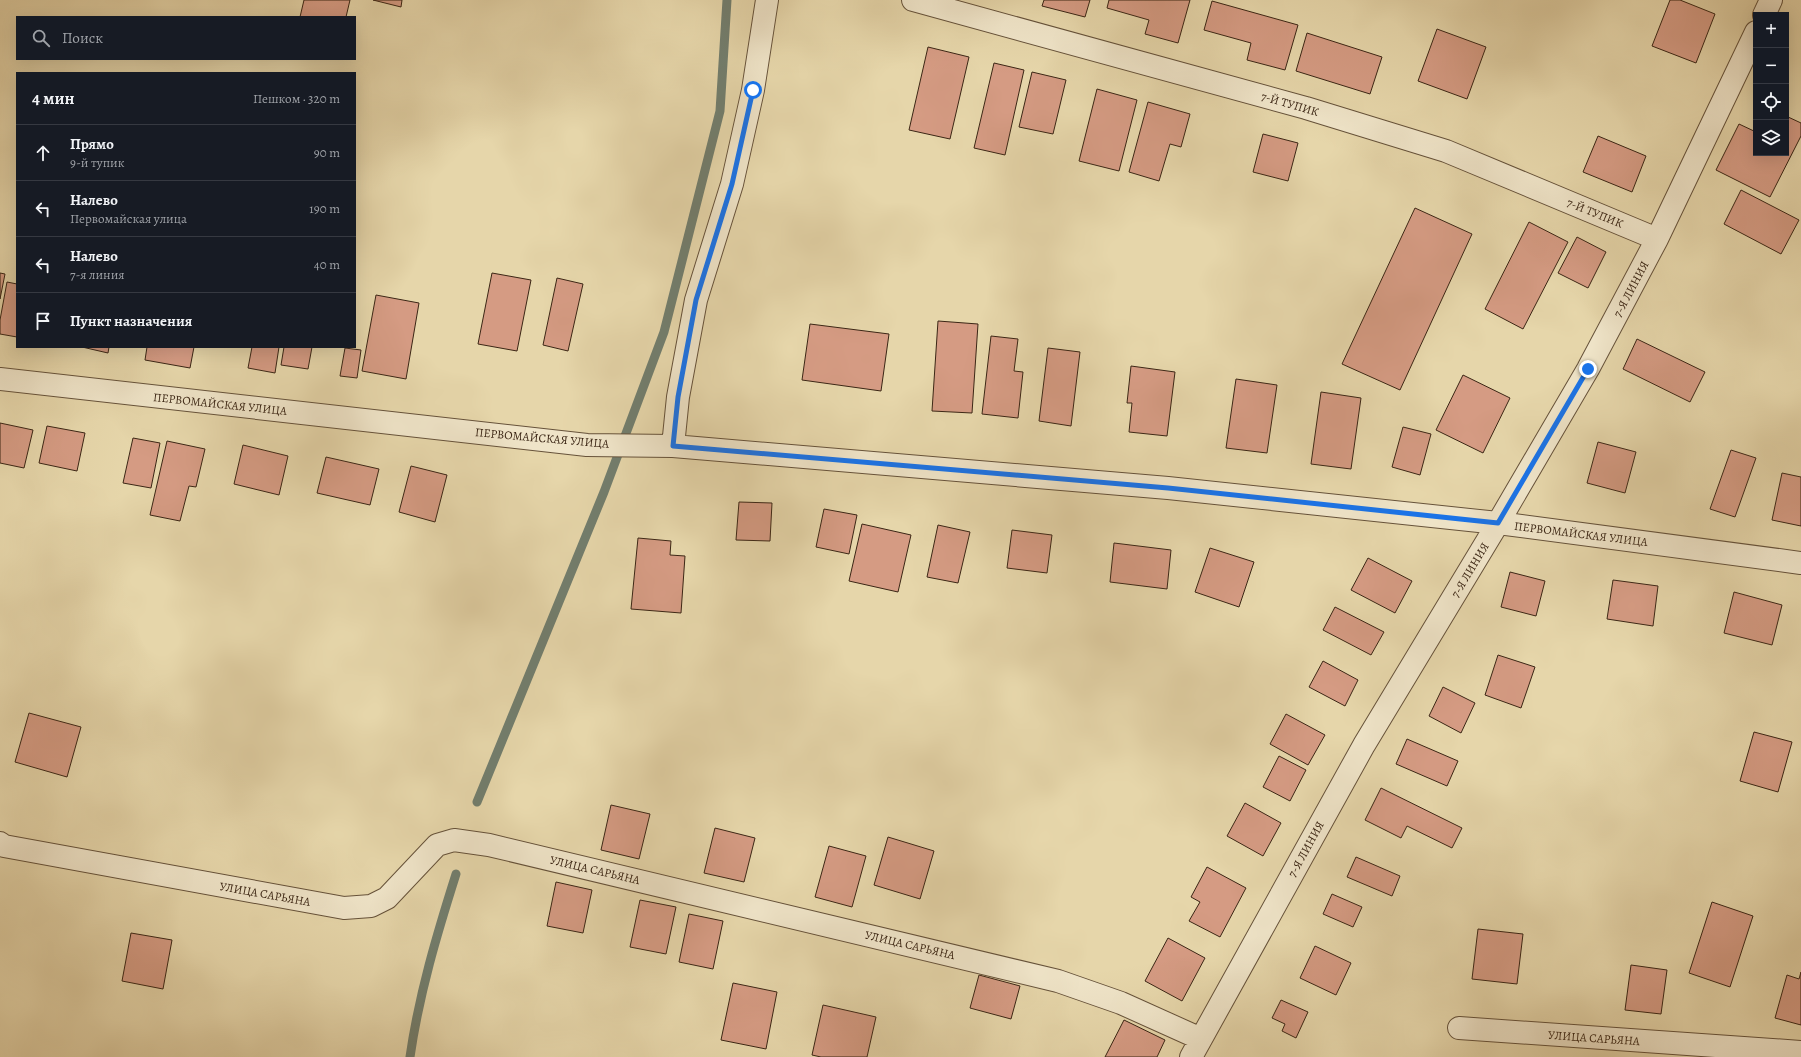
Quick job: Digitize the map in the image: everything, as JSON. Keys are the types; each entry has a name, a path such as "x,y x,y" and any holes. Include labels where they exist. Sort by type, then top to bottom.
{"street":[{"path":"673,446 678,397 696,300 732,184 753,90 767,0"},
{"name":"7-Й ТУПИК","path":"913,0 1306,108 1446,152 1657,239"},
{"path":"1765,12 1771,0"},
{"name":"7-Я ЛИНИЯ","path":"1196,1048 1364,745 1498,523 1588,369 1657,239 1753,38"},
{"name":"ПЕРВОМАЙСКАЯ УЛИЦА","path":"0,379 587,445 673,446 1168,488 1498,523 1801,563"},
{"name":"УЛИЦА САРЬЯНА","path":"0,843 4,846 344,908 371,906 387,898 437,845 454,840 489,845 1058,981 1121,1003 1196,1048"},
{"name":"УЛИЦА САРЬЯНА","path":"1459,1028 1801,1052"}],"building":[{"path":"304,0 350,0 346,16 300,16"},
{"path":"373,0 402,0 401,7"},
{"path":"1044,0 1090,0 1085,17 1042,6"},
{"path":"1109,0 1190,0 1178,43 1145,34 1149,20 1107,8"},
{"path":"1670,0 1680,0 1715,14 1696,63 1652,46"},
{"path":"1212,1 1298,25 1285,70 1247,60 1251,43 1204,30"},
{"path":"1437,29 1486,47 1467,99 1418,81"},
{"path":"1307,33 1382,57 1370,94 1296,71"},
{"path":"928,47 969,57 950,139 909,130"},
{"path":"994,63 1024,70 1005,155 974,148"},
{"path":"1032,72 1066,80 1053,134 1019,127"},
{"path":"1097,89 1137,100 1119,171 1079,161"},
{"path":"1148,102 1190,114 1181,147 1170,144 1159,181 1129,172"},
{"path":"1789,117 1801,123 1801,136 1770,197 1716,170 1739,124 1753,131 1753,156 1789,156"},
{"path":"1263,134 1298,143 1288,181 1253,172"},
{"path":"1598,136 1646,156 1632,192 1583,172"},
{"path":"1741,190 1799,220 1781,254 1724,224"},
{"path":"1415,208 1472,234 1400,390 1342,364"},
{"path":"1529,222 1568,242 1523,329 1485,309"},
{"path":"1577,237 1606,252 1588,288 1558,273"},
{"path":"0,273 5,274 0,299"},
{"path":"492,273 531,280 517,351 478,344"},
{"path":"557,278 583,284 568,351 543,345"},
{"path":"7,282 16,284 16,337 0,334 0,320"},
{"path":"376,295 419,303 406,379 362,371"},
{"path":"938,321 978,324 972,413 932,411"},
{"path":"810,324 889,334 881,391 802,380"},
{"path":"991,336 1018,339 1014,371 1023,372 1018,418 982,414"},
{"path":"1637,339 1705,372 1690,402 1623,369"},
{"path":"86,348 109,348 108,353"},
{"path":"147,348 194,348 190,368 145,360"},
{"path":"252,348 279,348 275,373 248,368"},
{"path":"284,348 312,348 308,369 281,365"},
{"path":"345,348 361,350 357,378 340,376"},
{"path":"1048,348 1080,352 1071,426 1039,421"},
{"path":"1131,366 1175,372 1167,436 1129,432 1132,403 1127,403"},
{"path":"1463,375 1510,398 1483,453 1436,430"},
{"path":"1236,379 1277,385 1267,453 1226,448"},
{"path":"1321,392 1361,398 1351,469 1311,464"},
{"path":"0,423 33,430 24,468 0,463"},
{"path":"47,426 85,433 77,471 39,463"},
{"path":"1403,427 1431,434 1420,475 1392,467"},
{"path":"133,438 160,443 151,488 123,483"},
{"path":"167,441 205,449 196,487 189,486 180,521 150,515"},
{"path":"1598,442 1636,452 1625,493 1587,483"},
{"path":"243,445 288,456 279,495 234,484"},
{"path":"1731,450 1756,458 1735,517 1710,509"},
{"path":"326,457 379,469 370,505 317,493"},
{"path":"411,466 447,475 435,522 399,512"},
{"path":"1782,473 1801,477 1801,526 1772,520"},
{"path":"739,502 772,503 770,541 736,540"},
{"path":"824,509 857,515 849,554 816,547"},
{"path":"862,524 911,535 898,592 849,581"},
{"path":"938,525 970,532 958,583 927,577"},
{"path":"1012,530 1052,535 1047,573 1007,568"},
{"path":"638,538 671,541 670,555 685,556 681,613 631,609"},
{"path":"1114,543 1171,550 1167,589 1110,582"},
{"path":"1210,548 1254,562 1239,607 1195,592"},
{"path":"1368,558 1412,581 1395,613 1351,590"},
{"path":"1510,572 1545,581 1536,616 1501,607"},
{"path":"1613,580 1658,586 1653,626 1607,619"},
{"path":"1734,592 1782,605 1772,645 1724,633"},
{"path":"1335,607 1384,632 1371,655 1323,630"},
{"path":"1498,655 1535,667 1521,708 1485,695"},
{"path":"1323,661 1358,680 1345,706 1309,687"},
{"path":"1443,687 1475,703 1461,733 1429,716"},
{"path":"29,713 81,727 67,777 15,762"},
{"path":"1286,714 1325,735 1308,765 1270,744"},
{"path":"1754,732 1792,742 1778,792 1740,781"},
{"path":"1407,739 1458,761 1447,786 1396,764"},
{"path":"1279,756 1306,770 1290,801 1263,787"},
{"path":"1381,788 1462,828 1452,848 1407,826 1401,838 1365,820"},
{"path":"1245,803 1281,823 1263,856 1227,836"},
{"path":"611,805 650,814 639,859 601,850"},
{"path":"715,828 755,838 744,882 704,873"},
{"path":"888,837 934,851 920,899 874,885"},
{"path":"829,846 866,856 852,907 815,897"},
{"path":"1356,857 1400,876 1392,896 1347,877"},
{"path":"1207,867 1246,888 1220,937 1189,921 1200,902 1191,897"},
{"path":"556,882 592,890 583,933 547,926"},
{"path":"1332,894 1362,907 1353,927 1323,914"},
{"path":"640,900 676,907 666,954 630,947"},
{"path":"1712,902 1753,916 1730,987 1689,973"},
{"path":"689,914 723,921 713,969 679,962"},
{"path":"1478,929 1523,934 1517,984 1472,979"},
{"path":"131,933 172,940 163,989 122,981"},
{"path":"1168,938 1205,958 1182,1001 1145,981"},
{"path":"1315,946 1351,963 1336,995 1300,978"},
{"path":"1631,965 1667,970 1661,1014 1625,1010"},
{"path":"1801,972 1801,1025 1775,1018 1787,975 1799,979"},
{"path":"979,975 1020,986 1011,1019 970,1008"},
{"path":"733,983 777,992 766,1049 721,1040"},
{"path":"1281,1000 1308,1012 1296,1038 1282,1031 1285,1024 1272,1018"},
{"path":"823,1005 876,1017 867,1057 821,1057 812,1055"},
{"path":"1124,1020 1165,1040 1157,1057 1105,1057"}],"waterway":[{"path":"477,802 604,492 664,332 720,111 727,0"},
{"path":"410,1057 418,1010 435,942 456,874"}],"route":[{"path":"753,90 732,184 696,300 678,397 673,446 1168,488 1498,523 1588,369"}]}
